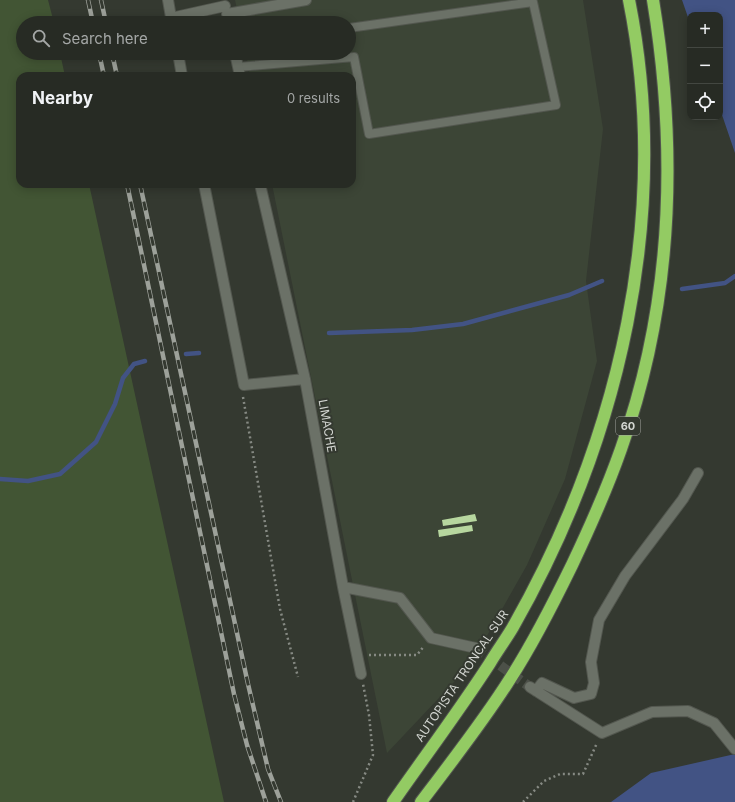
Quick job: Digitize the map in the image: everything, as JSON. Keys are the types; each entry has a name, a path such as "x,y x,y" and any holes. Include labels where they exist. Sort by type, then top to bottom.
{"highway":[{"name":"AUTOPISTA TRONCAL SUR","path":"393,802 474,688 513,627 560,533 598,436 611,395 622,352 630,310 637,266 642,201 643,136 641,92 629,0"},
{"name":"60","path":"421,802 488,713 532,642 553,604 590,527 622,448 634,407 645,365 658,295 665,241 668,200 666,105 659,38 653,0"}],"street":[{"path":"168,0 170,16"},
{"path":"195,16 306,0"},
{"path":"179,60 181,72"},
{"path":"237,60 239,71"},
{"path":"205,188 244,385 305,379"},
{"name":"LIMACHE","path":"261,188 305,379 343,587 361,674"},
{"path":"698,473 683,499 625,576 599,620 591,662 594,683 591,694 574,698 542,683 533,689 602,733 652,712 688,711 714,723 735,749"},
{"path":"343,587 400,598 431,638 476,648"}],"lane":[{"path":"355,60 369,134 556,105 533,2 356,27"},
{"path":"239,71 329,60"}],"path":[{"path":"244,385 242,394 280,609 298,677"},
{"path":"357,655 417,655 431,638"},
{"path":"353,802 373,756 361,674"},
{"path":"523,802 544,781 560,774 583,774 602,733"}],"shaded area":[{"path":"235,0 583,0 603,129 586,281 597,361 565,479 527,565 471,664 387,753 273,188 356,188 356,72 249,72 247,60 356,60 356,16 238,16"}],"green space":[{"path":"0,0 48,0 52,16 16,16 16,60 62,60 64,72 16,72 16,188 90,188 224,802 0,802"}],"water":[{"path":"682,0 735,0 735,153 723,118 723,12 687,12 687,14"},
{"path":"735,754 735,802 611,802 651,773"}],"building":[{"path":"475,514 477,521 443,526 442,520"},
{"path":"472,525 473,531 439,537 438,530"}],"waterway":[{"path":"682,289 725,283 735,276"},
{"path":"329,333 412,330 463,324 569,295 602,281"},
{"path":"186,354 199,353"},
{"path":"0,479 28,481 60,474 96,442 115,404 123,378 134,364 145,361"}],"tunnel":[{"path":"476,648 530,687"}],"railway":[{"path":"88,0 91,16"},
{"path":"101,0 104,16"},
{"path":"101,60 103,72"},
{"path":"114,60 116,72"},
{"path":"128,188 234,694 247,745 266,802"},
{"path":"141,188 248,684 268,769 281,802"}]}
